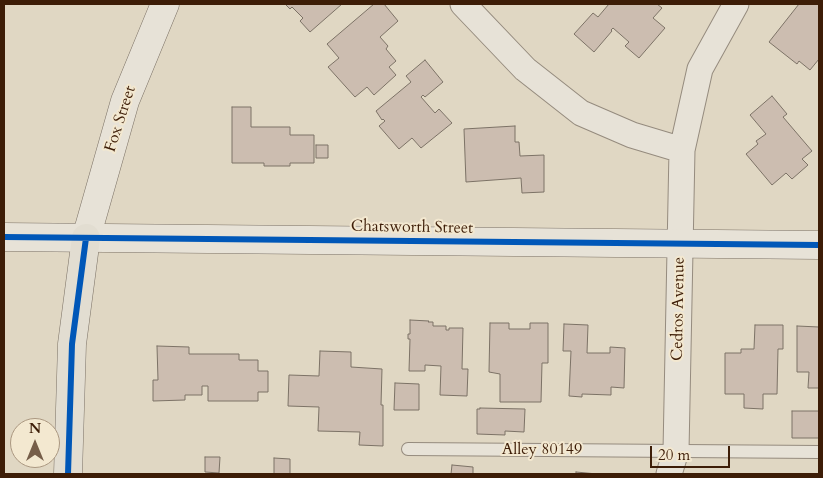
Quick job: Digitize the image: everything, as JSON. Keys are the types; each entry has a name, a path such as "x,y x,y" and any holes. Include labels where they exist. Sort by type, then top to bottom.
{"main road":[{"name":"Fox Street","path":"86,238 125,101 165,4"},
{"name":"Chatsworth Street","path":"4,237 819,245"},
{"path":"68,474 72,344 86,238"}],"street":[{"path":"463,4 525,69 581,113 632,135 682,150"},
{"name":"Cedros Avenue","path":"669,474 676,451 682,150 700,69 736,4"}],"lane":[{"name":"Alley 80149","path":"408,449 819,452"}],"building":[{"path":"285,4 342,4 310,32 300,21 303,18 292,7 290,9"},
{"path":"374,4 384,4 398,21 380,37 388,46 386,49 396,61 389,67 396,75 374,95 367,87 355,97 328,67 339,58 327,44"},
{"path":"609,4 657,4 662,8 653,18 665,28 639,58 625,46 629,42 613,28 594,52 574,34 593,13 598,17"},
{"path":"799,4 819,4 819,59 810,70 799,61 797,64 769,42"},
{"path":"425,60 443,82 425,97 423,95 421,97 435,113 439,109 452,123 421,148 412,138 399,149 379,126 385,121 382,120 376,111 411,82 406,76"},
{"path":"772,96 787,114 783,117 812,151 802,159 808,165 792,179 786,173 772,185 746,154 758,144 756,141 766,134 750,115"},
{"path":"232,107 251,107 251,127 290,127 290,135 314,135 314,163 290,163 290,166 264,166 264,163 232,163"},
{"path":"515,126 515,142 519,142 520,156 544,155 544,192 522,193 521,178 466,182 464,129"},
{"path":"316,145 328,145 328,158 316,158"},
{"path":"410,320 433,322 433,326 446,326 446,330 449,330 449,328 463,328 462,369 468,369 467,396 440,395 441,366 425,365 425,371 409,371 410,339 408,339 408,334 410,334"},
{"path":"490,323 509,323 509,329 530,329 530,323 548,323 548,363 542,363 541,402 500,402 500,374 489,372"},
{"path":"564,324 588,325 587,353 610,353 610,347 625,348 624,388 611,387 611,395 582,394 582,397 569,396 571,351 563,351"},
{"path":"755,325 783,325 783,349 778,349 777,394 763,394 763,409 744,408 744,394 725,394 725,353 741,353 741,349 754,349"},
{"path":"797,326 819,327 819,388 808,388 809,372 797,372"},
{"path":"157,346 189,347 189,354 239,354 239,360 258,360 258,371 268,371 268,392 258,392 258,401 208,401 208,386 202,386 202,395 185,395 185,400 153,401 153,380 158,380"},
{"path":"320,351 351,352 351,367 382,369 383,446 359,445 360,432 318,431 319,407 288,406 289,375 319,376"},
{"path":"395,383 419,384 419,410 394,410"},
{"path":"477,409 525,409 524,432 505,431 505,435 477,434"},
{"path":"792,411 819,411 819,438 792,438"},
{"path":"205,457 220,457 219,473 205,472"},
{"path":"274,458 290,459 290,474 274,474"},
{"path":"452,465 473,467 473,474 451,474"},
{"path":"576,472 597,474 576,474"}],"cycle path":[{"path":"4,237 819,245"},
{"path":"68,474 72,344 86,238"}]}
